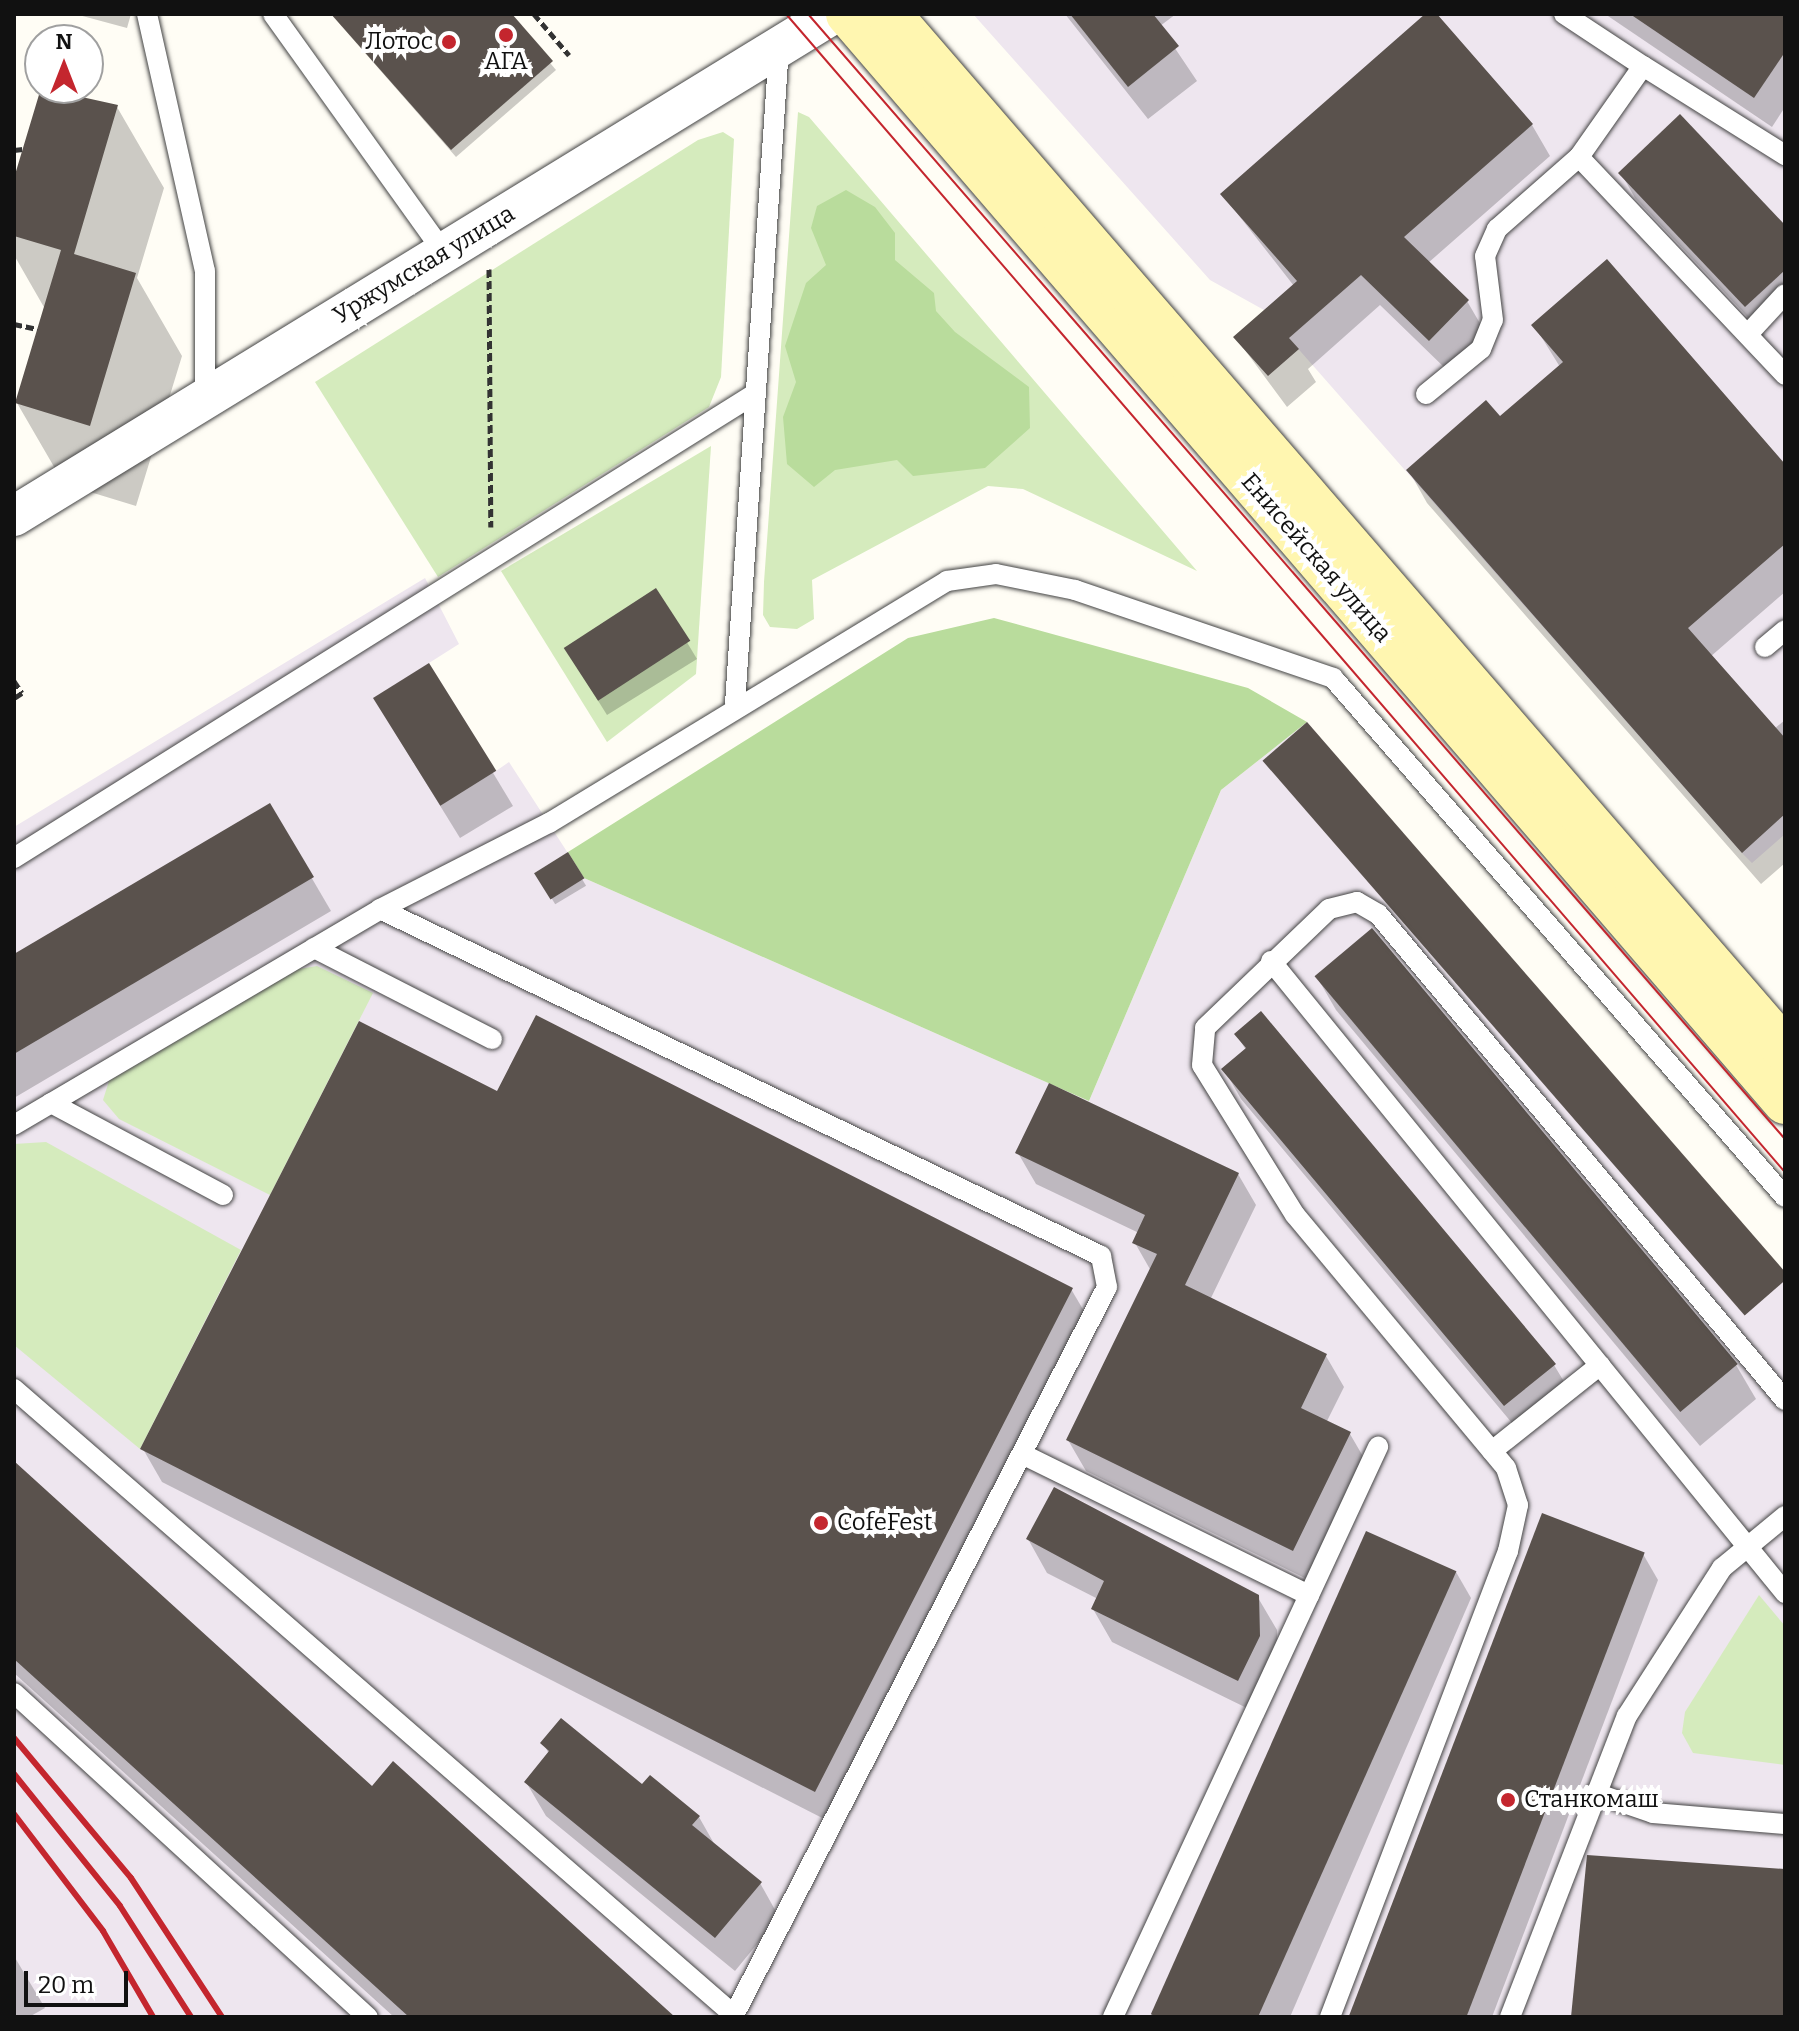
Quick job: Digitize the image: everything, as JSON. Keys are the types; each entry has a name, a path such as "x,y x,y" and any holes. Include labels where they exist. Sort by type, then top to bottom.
{"main road":[{"name":"Енисейская улица","path":"848,14 1785,1102"},
{"name":"Енисейская улица","path":"889,14 1785,1050"}],"street":[{"name":"Уржумская улица","path":"14,516 833,14"}],"lane":[{"path":"147,14 205,271 205,385"},
{"path":"273,14 444,253"},
{"path":"1564,14 1785,155"},
{"path":"735,704 753,395 779,47"},
{"path":"1426,394 1481,349 1493,320 1485,256 1497,229 1579,157 1643,66"},
{"path":"1579,157 1717,312 1748,334 1785,375"},
{"path":"1748,334 1785,294"},
{"path":"14,858 753,395"},
{"path":"14,1125 380,909 549,823 735,704 947,581 996,574 1103,598 1333,678 1785,1197"},
{"path":"1765,647 1785,630"},
{"path":"1330,2017 1508,1551 1518,1505 1492,1451 1295,1215 1202,1065 1205,1028 1271,961 1329,909 1357,902 1378,914 1785,1400"},
{"path":"14,1389 735,2016 1107,1287 1101,1256 380,909"},
{"path":"314,948 492,1039"},
{"path":"1271,961 1785,1593"},
{"path":"51,1103 223,1195"},
{"path":"1492,1451 1600,1365"},
{"path":"1113,2017 1378,1447"},
{"path":"1022,1454 1309,1595"},
{"path":"1508,2011 1627,1716 1722,1568 1785,1516"},
{"path":"14,1693 368,2017"},
{"path":"1595,1793 1653,1813 1785,1824"}],"path":[{"path":"534,14 569,55"},
{"path":"14,150 23,149"},
{"path":"489,260 491,544"},
{"path":"14,324 37,329"},
{"path":"14,681 22,693 14,698"}],"shaded area":[{"path":"973,14 1785,14 1785,834 1752,863 1742,853 1264,310 1210,280"},
{"path":"425,578 459,644 429,663 496,771 509,762 584,878 1089,1101 1221,790 1307,722 1785,1280 1785,2017 14,2017 14,827"}],"green space":[{"path":"798,112 809,117 1197,571 1023,489 988,486 812,580 814,619 797,629 770,627 763,615 764,582"},
{"path":"723,132 734,139 721,377 709,407 438,577 315,382 698,140"},
{"path":"846,190 875,207 895,233 895,260 934,293 936,311 955,332 1029,387 1030,428 985,468 913,476 897,460 835,470 814,487 787,464 783,417 796,382 785,346 806,283 826,265 811,228 817,206"},
{"path":"711,446 696,674 607,742 501,571"},
{"path":"994,618 1248,688 1307,722 1221,790 1089,1101 584,878 568,852 908,638"},
{"path":"317,966 373,993 270,1195 119,1119 103,1100 109,1081 299,969"},
{"path":"46,1142 241,1250 140,1449 14,1345 14,1144"},
{"path":"1759,1595 1785,1626 1785,1765 1693,1753 1682,1733 1685,1712"}],"building":[{"path":"331,14 512,14 553,61 451,150"},
{"path":"1070,14 1153,14 1179,46 1128,87"},
{"path":"1425,14 1437,14 1533,124 1404,237 1469,300 1429,341 1361,275 1289,338 1299,349 1268,376 1233,337 1297,281 1220,194"},
{"path":"1630,14 1785,14 1785,52 1754,98"},
{"path":"104,102 118,105 74,254 136,273 90,426 15,403 61,250 14,236 14,178 36,104"},
{"path":"1680,114 1785,225 1785,270 1745,307 1618,173"},
{"path":"1607,259 1785,464 1785,544 1688,628 1785,738 1785,814 1742,853 1406,470 1486,400 1500,416 1563,362 1531,325"},
{"path":"656,588 690,641 598,701 564,648"},
{"path":"429,663 496,771 440,806 373,698"},
{"path":"1307,722 1785,1272 1785,1280 1745,1315 1262,761"},
{"path":"270,803 314,877 14,1054 14,954"},
{"path":"568,852 584,878 551,899 534,873"},
{"path":"1372,928 1738,1364 1680,1412 1315,976"},
{"path":"1261,1011 1556,1364 1504,1406 1221,1069 1246,1048 1234,1034"},
{"path":"536,1015 1073,1288 815,1792 140,1449 359,1021 497,1091"},
{"path":"1049,1083 1239,1173 1185,1285 1327,1354 1301,1408 1351,1432 1293,1551 1066,1440 1157,1254 1132,1243 1145,1215 1015,1153"},
{"path":"14,1461 372,1786 393,1761 675,2017 409,2017 14,1659"},
{"path":"1054,1487 1259,1595 1260,1636 1238,1681 1091,1609 1104,1581 1026,1539"},
{"path":"1542,1513 1645,1552 1466,2017 1349,2016"},
{"path":"1366,1531 1456,1571 1258,2017 1157,2017 1151,2014"},
{"path":"561,1718 642,1784 650,1775 700,1816 692,1825 762,1882 715,1938 524,1782 549,1751 540,1743"},
{"path":"1587,1855 1785,1869 1785,2017 1571,2017"}],"tram line":[{"path":"786,14 1785,1172"},
{"path":"808,14 1785,1139"}],"railway":[{"path":"14,1738 131,1878 222,2017"},
{"path":"14,1774 120,1906 191,2017"},
{"path":"14,1814 103,1931 153,2017"}],"place":[{"name":"АГА","path":"506,35"},
{"name":"Лотос","path":"449,42"},
{"name":"CofeFest","path":"821,1523"},
{"name":"Станкомаш","path":"1508,1800"}]}
